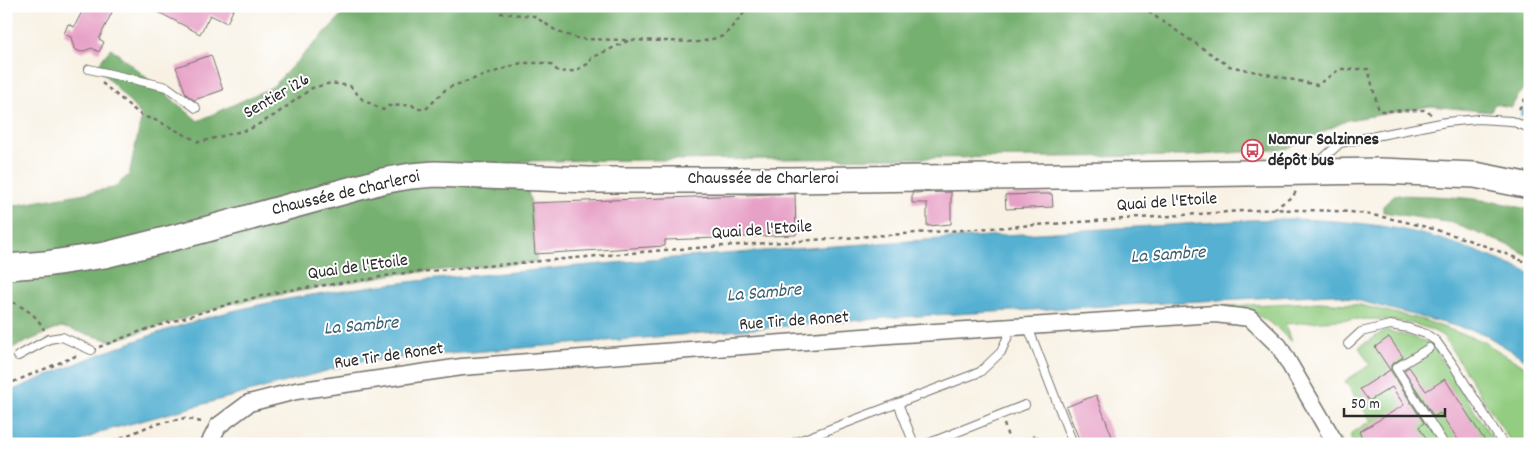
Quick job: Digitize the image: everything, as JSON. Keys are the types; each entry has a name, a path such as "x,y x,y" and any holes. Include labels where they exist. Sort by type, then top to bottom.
{"main road":[{"name":"Chaussée de Charleroi","path":"6,267 45,264 105,255 382,181 435,174 589,180 792,180 1309,172 1436,172 1475,175 1530,186"}],"street":[{"name":"Rue Tir de Ronet","path":"209,444 218,426 249,403 296,391 462,367 1215,314 1250,318 1279,346 1336,444"}],"lane":[{"path":"89,69 167,87 196,108"},
{"path":"1309,172 1340,143 1446,122 1478,119 1511,121 1530,128"},
{"path":"1348,344 1360,332 1390,325 1426,334 1436,341 1454,366 1503,444"},
{"path":"791,444 980,372 1001,352 1020,327 1073,444"},
{"path":"18,356 49,339 62,337 91,350"},
{"path":"1429,348 1396,368 1444,444"},
{"path":"898,403 914,444"},
{"path":"927,444 1025,405"}],"path":[{"path":"498,6 499,13 534,16 558,32 580,39 630,40"},
{"name":"Sentier i26","path":"89,69 115,95 142,116 158,121 199,142 250,129 274,116 312,88 331,83 350,86 363,100 383,110 388,106 412,105 417,109 426,109 447,88 521,63 549,63 559,72 574,71 590,63 591,58 630,40 700,42 724,36 750,6"},
{"path":"1142,6 1229,66 1317,85 1340,69 1368,69 1379,111 1424,110 1446,122"},
{"path":"1518,109 1530,91"},
{"name":"Quai de l'Etoile","path":"6,385 91,350 159,326 229,304 282,291 395,274 665,250 1273,210 1364,214 1433,228 1490,247 1530,264"},
{"path":"6,298 25,308 38,318 49,339"},
{"path":"1001,414 1010,444"},
{"path":"106,444 152,425 185,418 218,426"},
{"path":"1026,444 1036,434 1039,444"}],"green space":[{"path":"351,6 1530,6 1530,79 1511,107 1494,104 1491,112 1431,106 1348,120 1286,149 1186,156 520,161 531,203 537,262 395,274 229,304 112,341 61,327 7,350 6,207 113,188 129,175 142,116 97,66 111,48 198,121 272,87"},
{"path":"1395,195 1480,200 1530,210 1530,256 1508,245 1452,223 1383,212 1383,206"},
{"path":"1320,302 1360,305 1423,320 1482,341 1530,370 1530,444 1512,444 1443,336 1426,328 1387,320 1366,319 1285,324 1291,342 1275,326 1253,312 1224,306"},
{"path":"1386,330 1431,343 1496,444 1354,444 1351,439 1351,433 1371,421 1345,381 1370,365 1359,347"}],"water":[{"name":"La Sambre","path":"1289,219 1361,223 1433,237 1530,273 1530,362 1482,333 1333,294 899,317 363,361 104,431 75,444 6,444 6,393 153,335 214,316 286,299 411,282 746,252"}],"building":[{"path":"85,6 115,6 99,39 104,42 99,52 92,48 81,52 74,49 71,37 64,34 68,24 74,27"},
{"path":"147,6 235,6 227,23 210,15 200,34"},
{"path":"211,55 223,90 194,100 186,94 176,67"},
{"path":"951,192 951,224 927,226 927,203 912,203 912,193"},
{"path":"795,194 796,235 665,240 665,246 535,254 531,203"},
{"path":"1052,194 1053,207 1006,209 1005,195"},
{"path":"1389,337 1403,357 1391,365 1391,371 1424,423 1419,427 1430,444 1366,444 1359,432 1404,405 1392,387 1369,401 1360,389 1390,370 1375,347"},
{"path":"1409,367 1426,391 1445,379 1487,444 1461,444 1440,413 1434,417 1404,370"},
{"path":"1096,395 1115,444 1081,444 1066,407"}],"waterway":[{"path":"1522,114 1530,101"}],"place":[{"name":"Namur Salzinnes dépôt bus","path":"1252,150"}]}
